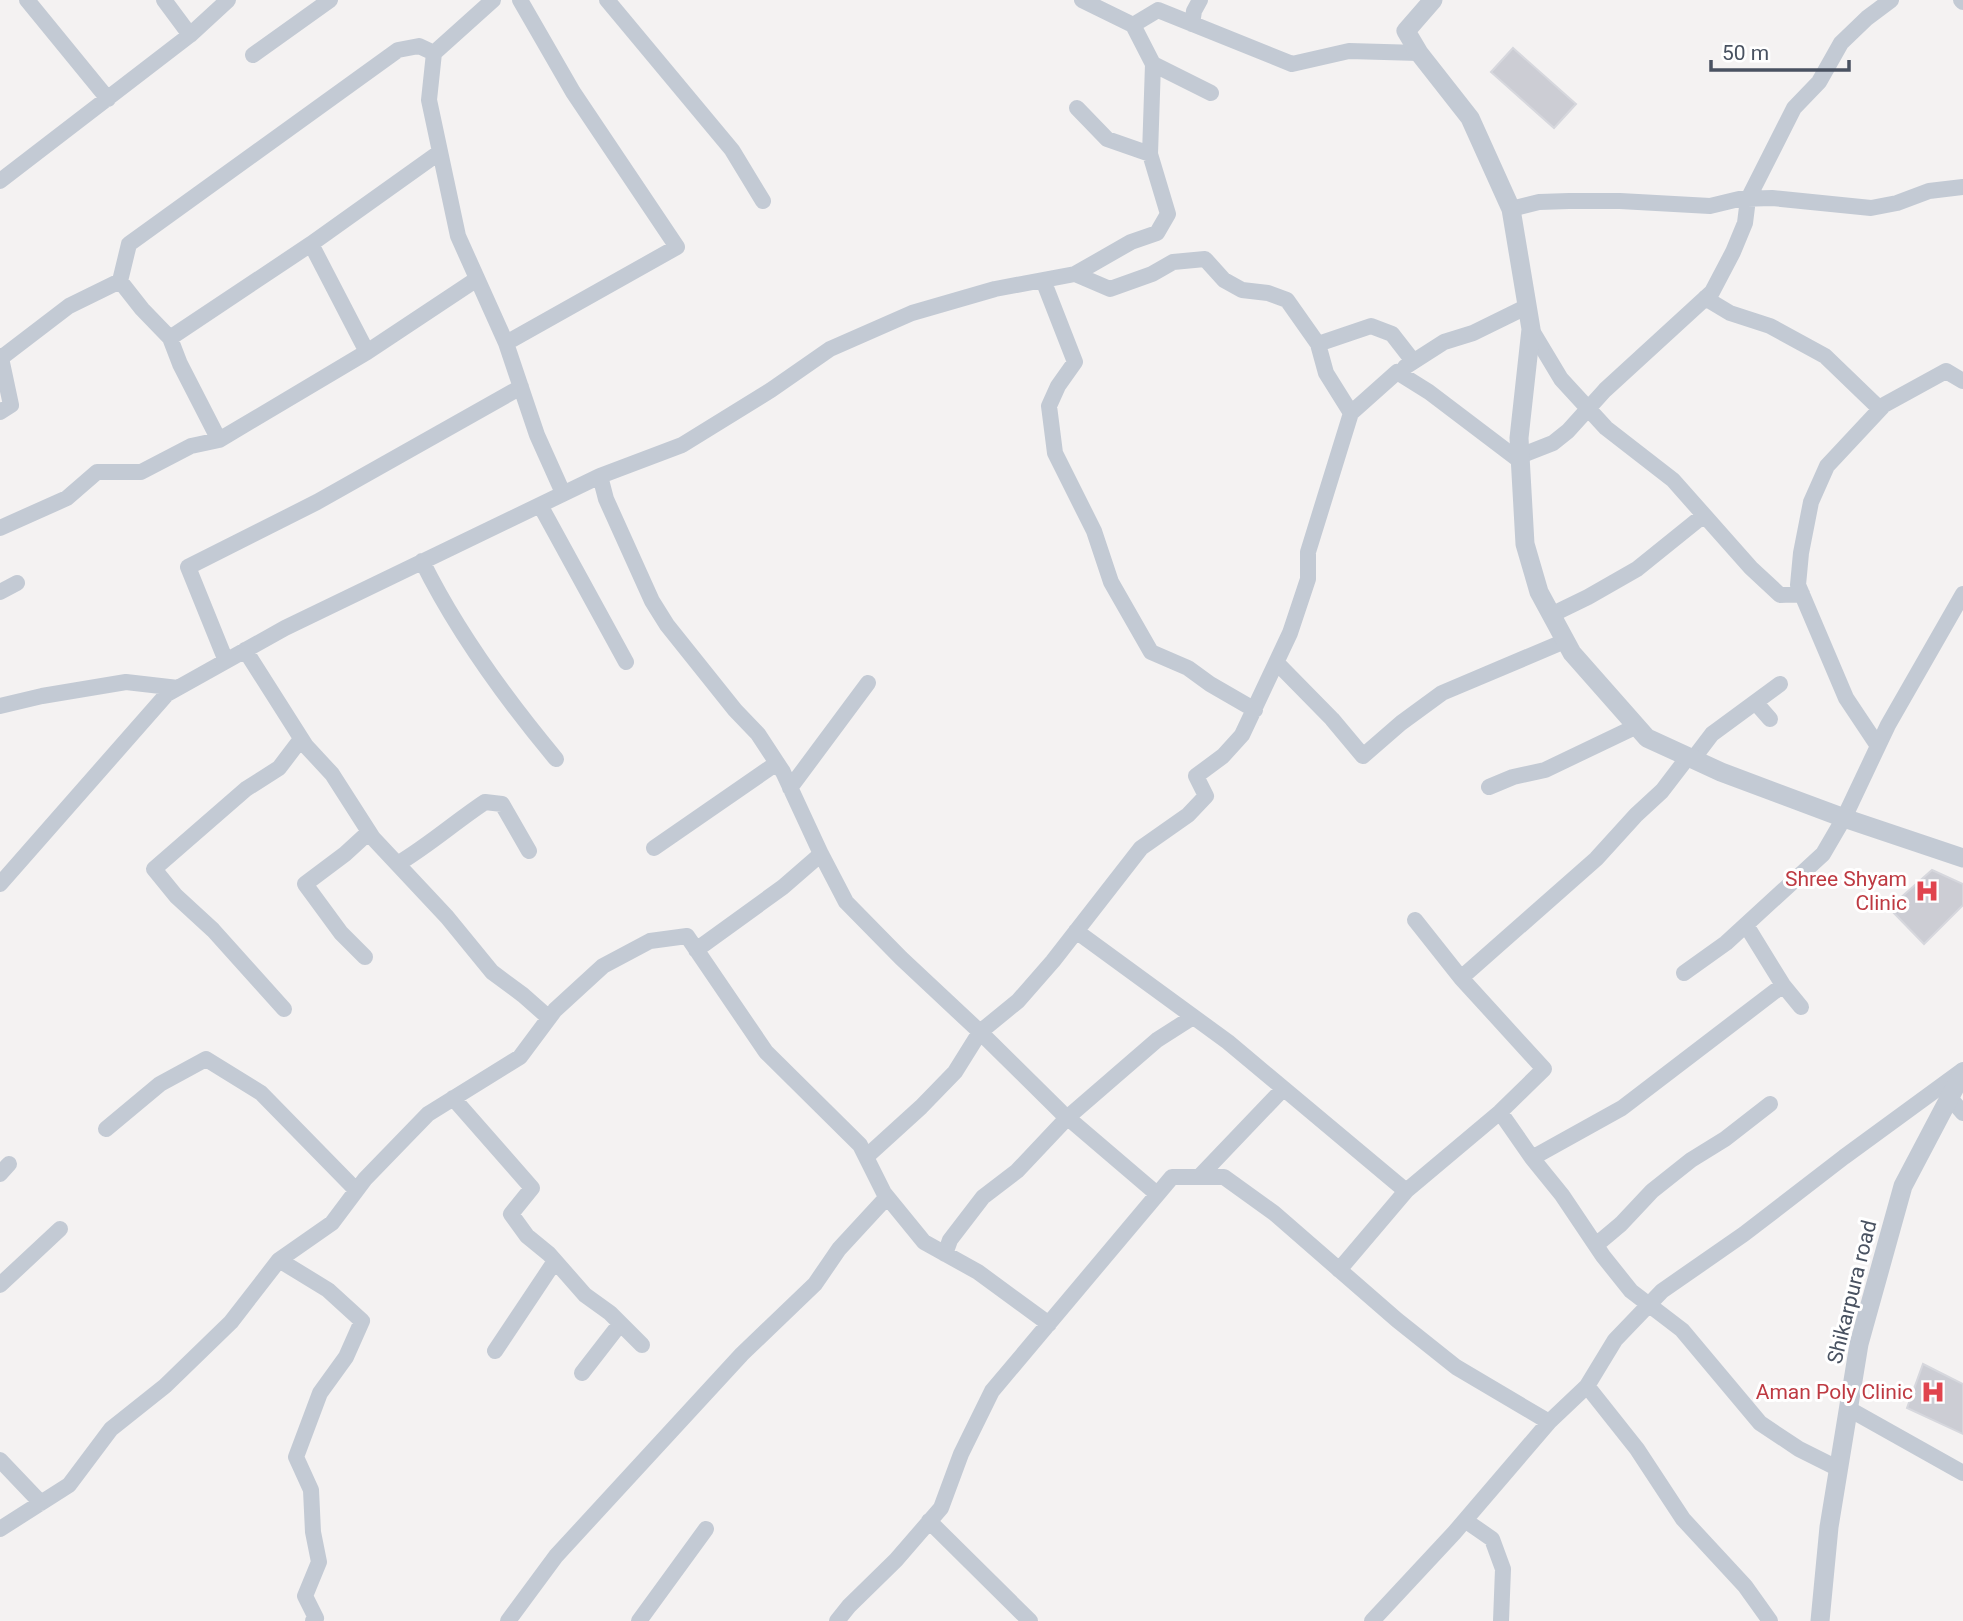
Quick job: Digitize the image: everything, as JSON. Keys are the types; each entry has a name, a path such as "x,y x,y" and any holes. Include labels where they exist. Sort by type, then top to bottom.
{"street":[{"path":"27,0 108,99"},
{"path":"164,0 190,35"},
{"path":"0,181 190,35 228,0"},
{"path":"253,55 330,0"},
{"path":"494,0 434,53 429,100 458,236 506,343 537,436 563,493"},
{"path":"506,343 677,247 573,92 520,0"},
{"path":"607,0 732,150 764,201"},
{"path":"0,884 167,694 245,650 563,493 682,445 771,390 830,348 912,313 995,289 1075,274 1131,242 1157,233 1168,214 1150,153 1153,64 1133,25 1082,0"},
{"path":"1192,24 1194,11 1200,0"},
{"path":"1433,0 1406,31 1419,53 1470,118 1511,209 1531,329 1519,438 1525,544 1539,592 1572,653 1647,738 1721,772 1844,818 1963,858"},
{"path":"1520,459 1553,443 1568,431 1587,408 1712,292 1745,223 1748,199 1794,108 1819,82 1841,43 1891,0"},
{"path":"1133,25 1158,10 1292,64 1349,51 1419,53"},
{"path":"120,281 129,244 398,50 419,46 434,53"},
{"path":"1153,64 1211,93"},
{"path":"1077,108 1107,139 1150,153"},
{"path":"170,338 311,244 440,152"},
{"path":"1511,209 1539,202 1620,201 1710,206 1772,198 1871,208 1897,203 1929,191 1963,187"},
{"path":"311,244 367,352"},
{"path":"1075,274 1110,289 1152,274 1174,262 1205,259 1224,280 1241,290 1268,293 1287,300 1318,344 1326,373 1351,413"},
{"path":"0,528 67,498 97,472 141,472 191,446 219,440 367,352 477,279"},
{"path":"1043,280 1075,362 1058,386 1049,406 1055,453 1094,531 1111,582 1151,652 1188,668 1255,710"},
{"path":"120,281 142,310 170,338 180,364 219,440"},
{"path":"0,412 11,405 1,357 69,306 120,281"},
{"path":"1705,298 1730,313 1770,326 1825,356 1880,409"},
{"path":"866,1157 955,1072 980,1032 1018,1001 1141,848 1188,815 1206,796 1196,776 1223,757 1242,735 1290,633 1308,579 1307,552 1351,413 1397,372 1444,342 1474,334 1528,306"},
{"path":"1318,344 1371,326 1392,334 1413,361"},
{"path":"1531,329 1561,379 1606,428 1674,481 1751,568 1780,595 1802,594"},
{"path":"1878,746 1846,698 1798,585 1811,502 1827,466 1880,409 1946,371 1963,381"},
{"path":"1397,372 1429,392 1520,459"},
{"path":"226,661 188,567 317,502 521,387"},
{"path":"600,476 606,499 652,601 674,635 758,734 790,788 846,902 1068,1117 1157,1195"},
{"path":"540,505 626,662"},
{"path":"1551,615 1637,569 1704,515"},
{"path":"422,561 436,590 504,695 556,759"},
{"path":"0,592 17,583"},
{"path":"1684,973 1726,943 1823,854 1844,818 1878,746 1963,594"},
{"path":"1277,663 1332,719 1363,756 1401,723 1442,693 1565,641"},
{"path":"245,650 301,739 331,774 369,832 492,972 549,1018"},
{"path":"0,706 126,681 178,688"},
{"path":"790,788 868,683"},
{"path":"1461,978 1596,859 1713,734 1780,684"},
{"path":"1756,702 1770,719"},
{"path":"1489,787 1513,777 1545,770 1637,726"},
{"path":"285,1009 154,869 246,789 279,768 301,739"},
{"path":"654,848 776,763"},
{"path":"399,863 426,847 454,822 485,803 502,804 529,851"},
{"path":"365,957 341,933 305,884 369,832"},
{"path":"695,950 783,887 821,854"},
{"path":"1339,1270 1406,1191 1500,1112 1544,1069 1461,978 1415,920"},
{"path":"1746,925 1783,985 1801,1007"},
{"path":"1076,932 1228,1042 1406,1191"},
{"path":"0,1529 69,1485 111,1429 164,1386 231,1322 279,1259 332,1223 356,1190 428,1114 520,1057 549,1018 603,966 650,941 687,936 766,1052 860,1145 887,1197 923,1242 978,1272 1049,1324"},
{"path":"1532,1157 1622,1108 1783,985"},
{"path":"945,1254 950,1240 983,1197 1017,1171 1068,1117 1157,1040 1193,1017"},
{"path":"106,1129 160,1084 206,1059 261,1093 356,1190"},
{"path":"1373,1621 1466,1521 1549,1422 1587,1386 1615,1340 1662,1291 1744,1234 1963,1071"},
{"name":"Shikarpura road","path":"1820,1621 1829,1527 1859,1344 1903,1186 1963,1071"},
{"path":"1199,1177 1283,1089"},
{"path":"453,1098 532,1188 511,1214 527,1236 555,1261 585,1294 642,1345"},
{"path":"1950,1098 1963,1113"},
{"path":"1596,1245 1621,1224 1652,1191 1770,1104"},
{"path":"1500,1112 1631,1291 1682,1330 1760,1423 1799,1449 1839,1469"},
{"path":"838,1621 941,1508 961,1454 992,1391 1172,1177 1224,1177 1274,1213 1456,1367 1549,1422"},
{"path":"508,1621 556,1556 742,1354 814,1284 839,1249 887,1197"},
{"path":"0,1284 60,1229"},
{"path":"279,1259 328,1290 362,1321 346,1357 320,1393 296,1457 311,1490 313,1532 319,1562 305,1596 316,1618 313,1621"},
{"path":"495,1352 555,1261"},
{"path":"582,1373 620,1324"},
{"path":"1587,1386 1637,1450 1683,1519 1745,1586 1770,1621"},
{"path":"1849,1409 1963,1472"},
{"path":"0,1460 41,1503"},
{"path":"929,1521 1030,1621"},
{"path":"1466,1521 1492,1539 1503,1569 1502,1621"},
{"path":"639,1621 706,1529"}],"building":[{"path":"1513,48 1576,104 1554,128 1491,72"},
{"path":"1932,870 1963,884 1963,905 1924,944 1889,908"},
{"path":"1923,1364 1963,1384 1963,1434 1907,1408"}],"place":[{"name":"Shree Shyam Clinic","path":"1927,891"},
{"name":"Aman Poly Clinic","path":"1933,1392"}]}
